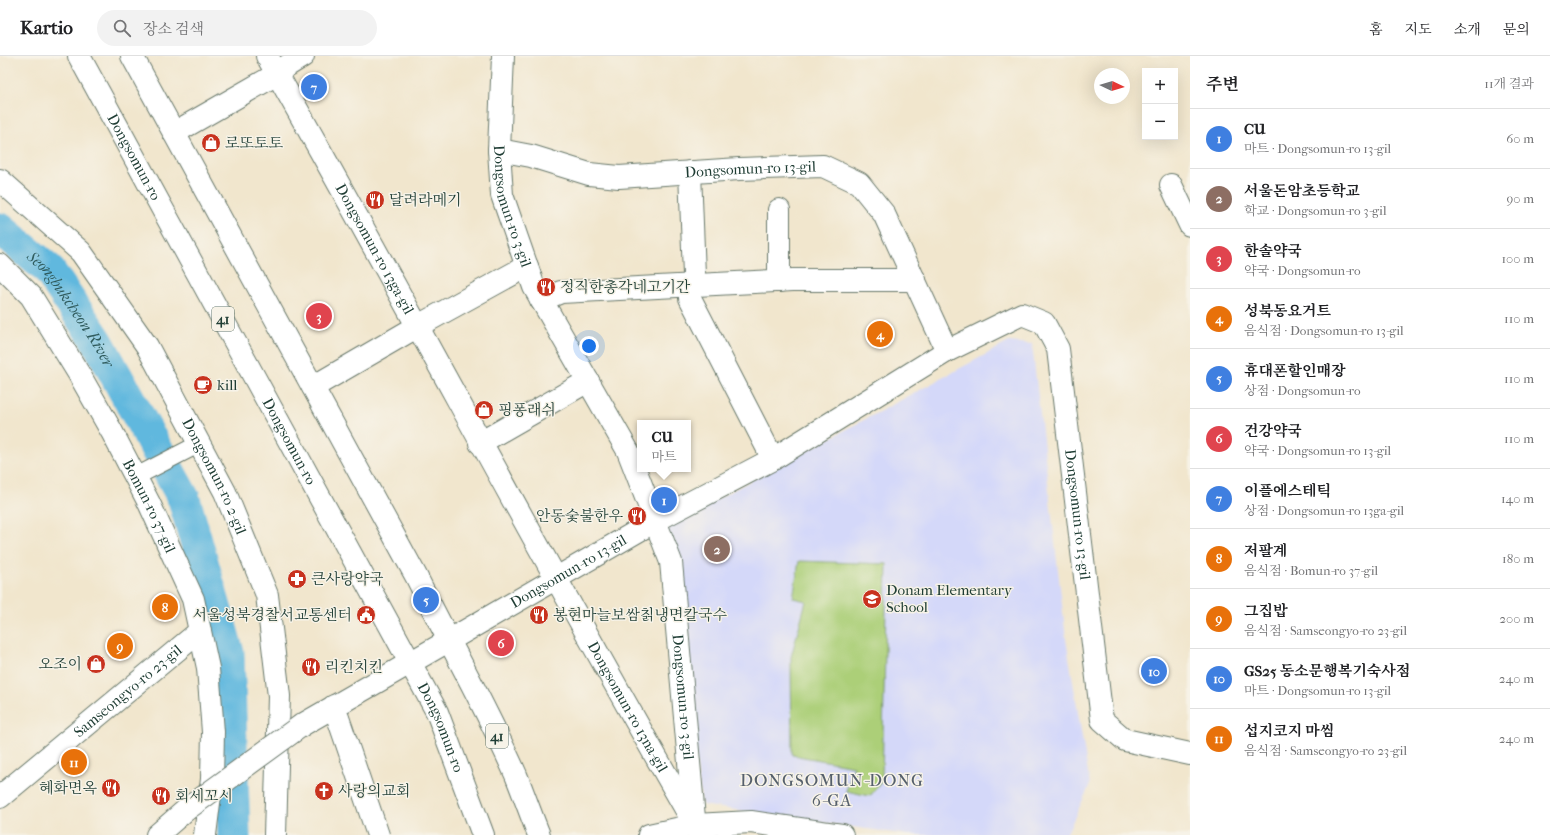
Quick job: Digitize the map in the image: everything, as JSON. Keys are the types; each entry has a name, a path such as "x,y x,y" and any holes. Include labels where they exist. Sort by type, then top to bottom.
{"street":[{"name":"Dongsomun-ro","path":"79,56 437,712 483,835"},
{"name":"41","path":"132,56 412,570 448,641 476,691 516,775 539,835"},
{"path":"174,133 277,74 272,64 304,56"},
{"name":"Dongsomun-ro 3-gil","path":"503,56 499,150 502,195 534,287 628,451 671,562 697,830"},
{"name":"Dongsomun-ro 13ga-gil","path":"272,64 418,326 555,579"},
{"name":"Dongsomun-ro 13-gil","path":"499,150 531,156 589,174 620,177 690,172 823,166 860,183 884,214 947,350"},
{"path":"690,172 694,275 690,298 774,459"},
{"name":"Dongsomun-ro 2-gil","path":"0,180 81,252 147,346 226,492 267,595 279,696 275,835"},
{"path":"1171,185 1190,225"},
{"path":"779,210 779,280"},
{"name":"Bomun-ro 37-gil","path":"0,265 30,296 112,432 193,599 208,668 213,732 212,779 205,835"},
{"path":"313,388 418,326 527,266"},
{"path":"541,300 561,292 692,284 779,280 915,280"},
{"name":"Dongsomun-ro 13-gil","path":"157,835 187,810 302,724 655,521 774,459 947,350 1022,314 1044,323 1058,349 1102,720 1125,740 1190,754"},
{"path":"480,443 588,381"},
{"path":"135,477 199,444"},
{"name":"Dongsomun-ro 13na-gil","path":"555,579 697,830"},
{"name":"Samseongyo-ro 23-gil","path":"0,797 200,630"},
{"path":"334,706 378,835"},
{"path":"649,835 751,822 842,835"}],"shaded area":[{"name":"Donam Elementary School","path":"1009,342 1032,344 1066,639 1090,785 1066,835 908,835 702,805 665,527"}],"green space":[{"path":"799,561 887,564 882,781 870,796 846,791 854,766 792,755 791,657 806,601 793,598"}],"waterway":[{"name":"Seongbukcheon River","path":"0,229 48,269 97,341 184,499 228,653 234,835"}],"place":[{"name":"이플에스테틱","path":"314,87"},
{"name":"로또토토","path":"211,143"},
{"name":"달려라메기","path":"375,200"},
{"name":"정직한총각네고기간","path":"546,287"},
{"name":"한솔약국","path":"319,316"},
{"name":"성북동요거트","path":"880,334"},
{"name":"kill","path":"203,385"},
{"name":"핑퐁래쉬","path":"484,410"},
{"name":"CU","path":"664,500"},
{"name":"안동숯불한우","path":"637,516"},
{"name":"서울돈암초등학교","path":"717,549"},
{"name":"큰사랑약국","path":"297,579"},
{"name":"Donam Elementary School","path":"872,599"},
{"name":"휴대폰할인매장","path":"426,600"},
{"name":"저팔계","path":"165,607"},
{"name":"서울성북경찰서교통센터","path":"366,615"},
{"name":"봉현마늘보쌈칡냉면칼국수","path":"539,615"},
{"name":"건강약국","path":"501,643"},
{"name":"그집밥","path":"120,646"},
{"name":"오조이","path":"96,664"},
{"name":"리킨치킨","path":"311,667"},
{"name":"GS25 동소문행복기숙사점","path":"1154,671"},
{"name":"섭지코지 마씸","path":"74,762"},
{"name":"혜화면옥","path":"111,788"},
{"name":"사랑의교회","path":"324,791"},
{"name":"회세꼬시","path":"161,796"}],"district":[{"name":"DONGSOMUN-DONG 6-GA","path":"832,790"}]}
